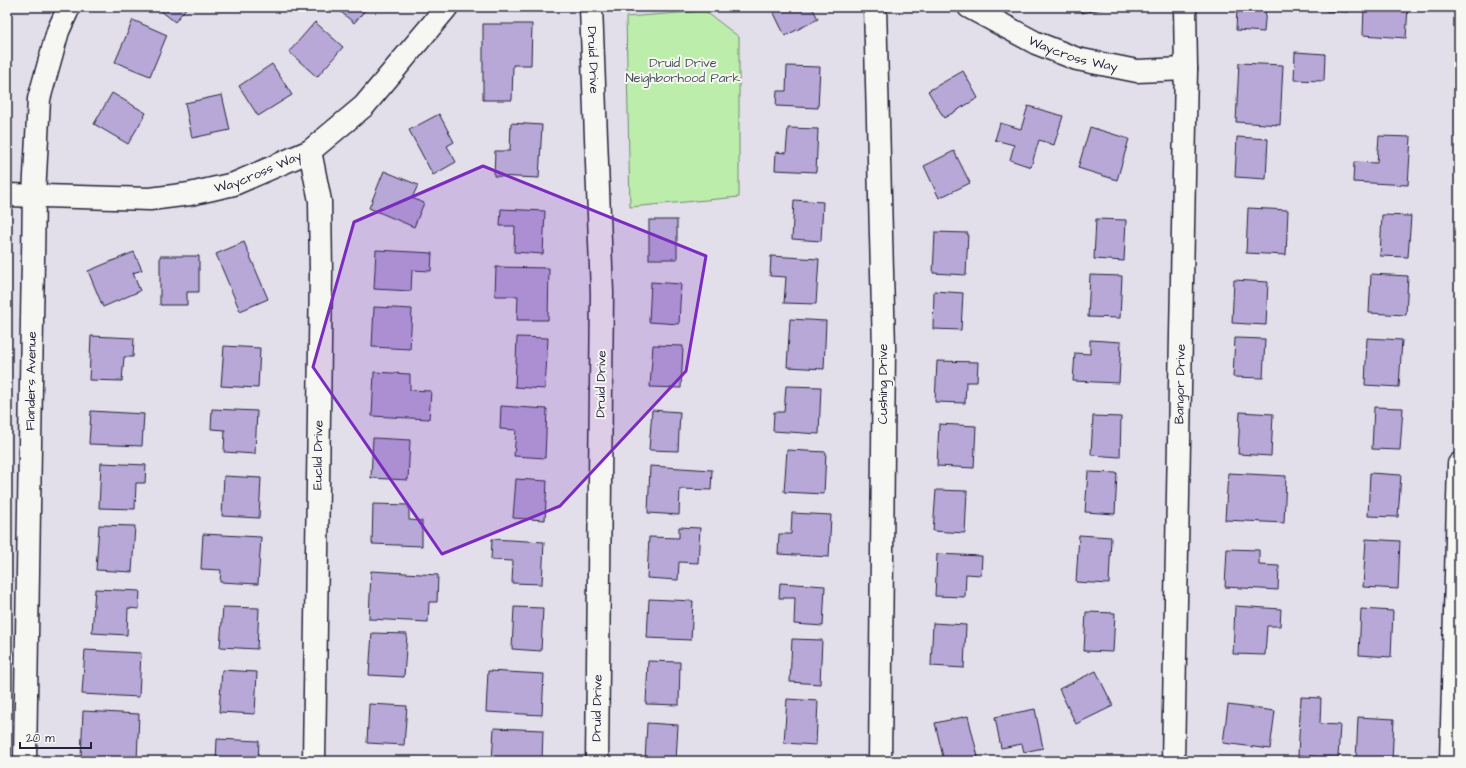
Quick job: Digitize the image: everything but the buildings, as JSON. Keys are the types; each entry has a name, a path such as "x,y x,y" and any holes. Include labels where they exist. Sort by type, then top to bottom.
{"street":[{"name":"Flanders Avenue","path":"25,761 34,195 39,99 58,31 69,7"},
{"name":"Waycross Way","path":"7,195 150,199 190,194 234,184 310,151 364,106 447,7"},
{"name":"Druid Drive","path":"591,7 602,293 597,761"},
{"name":"Cushing Drive","path":"875,7 884,348 880,761"},
{"name":"Waycross Way","path":"969,7 1036,42 1077,59 1137,71 1186,69"},
{"name":"Bangor Drive","path":"1172,761 1186,69 1185,7"},
{"name":"Euclid Drive","path":"310,151 320,201 314,761"},
{"path":"1451,761 1459,464"}],"highlighted area":[{"path":"483,166 706,256 686,371 560,506 442,554 313,367 354,222"}],"green space":[{"name":"Druid Drive Neighborhood Park","path":"705,11 739,37 739,197 630,207 626,17"}]}
